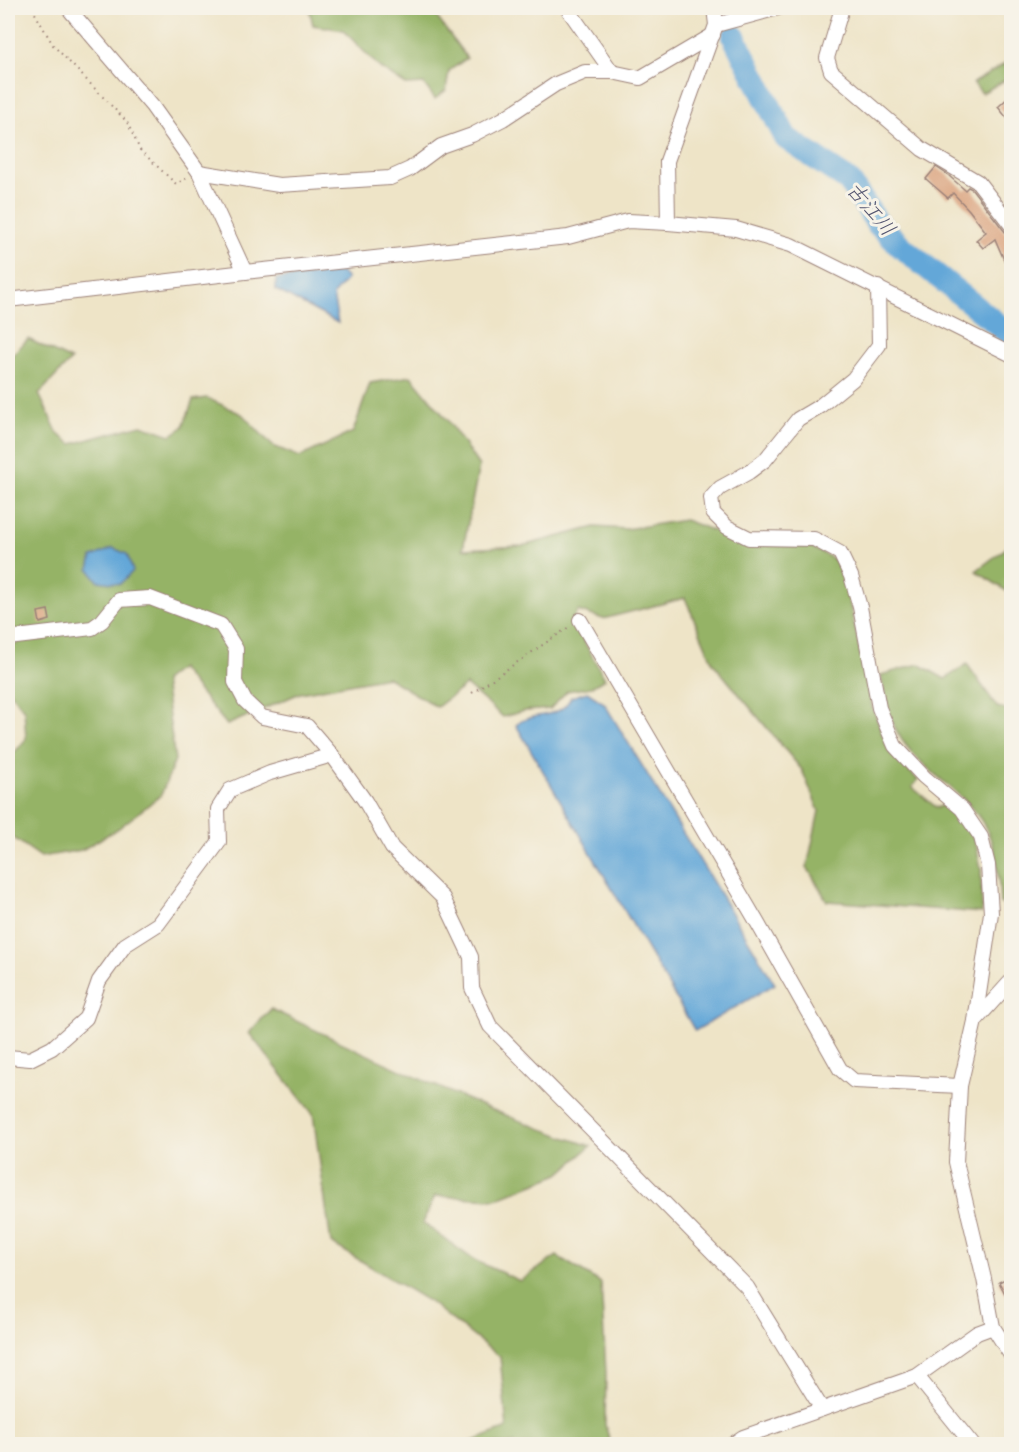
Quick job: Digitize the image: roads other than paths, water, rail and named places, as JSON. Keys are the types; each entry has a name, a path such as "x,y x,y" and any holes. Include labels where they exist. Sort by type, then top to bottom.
{"street":[{"path":"69,8 152,106 199,172 245,272"},
{"path":"567,8 612,72"},
{"path":"668,223 667,161 715,30 714,8"},
{"path":"199,172 279,185 390,178 410,169 441,146 472,135 503,119 556,84 585,72 612,72 640,78 715,30 778,8"},
{"path":"842,8 827,58 831,71 922,149 978,182 1011,226"},
{"path":"8,300 568,237 628,221 668,223 736,229 791,245 1011,355"},
{"path":"878,287 879,345 853,379 820,406 798,419 765,460 720,488 711,498 713,513 727,527 749,538 814,539 840,553 852,576 879,708 895,746 924,777 962,809 981,837 988,865 991,913 975,1021 960,1086 956,1162 993,1327 1011,1357"},
{"path":"8,638 92,628 102,621 119,600 150,598 221,625 236,649 235,682 245,701 262,717 307,726 332,755 365,801 392,848 443,898 471,957 472,988 490,1026 747,1287 822,1409"},
{"path":"580,620 757,922 840,1069 854,1081 960,1086"},
{"path":"8,1058 30,1059 52,1048 86,1018 99,981 124,945 158,924 219,842 218,809 230,790 270,773 332,755"},
{"path":"975,1021 1011,980"},
{"path":"733,1444 743,1437 916,1376 977,1333 993,1327"},
{"path":"916,1376 972,1444"}],"water":[{"path":"341,272 347,279 333,295 338,323 276,290 276,279"},
{"path":"113,548 127,554 133,571 120,584 98,581 89,569 92,557"},
{"path":"587,692 604,703 775,984 695,1031 516,725 531,717 560,710 571,697"}],"waterway":[{"name":"古江川","path":"734,37 786,138 849,181 878,224 904,249 1012,336"}]}
